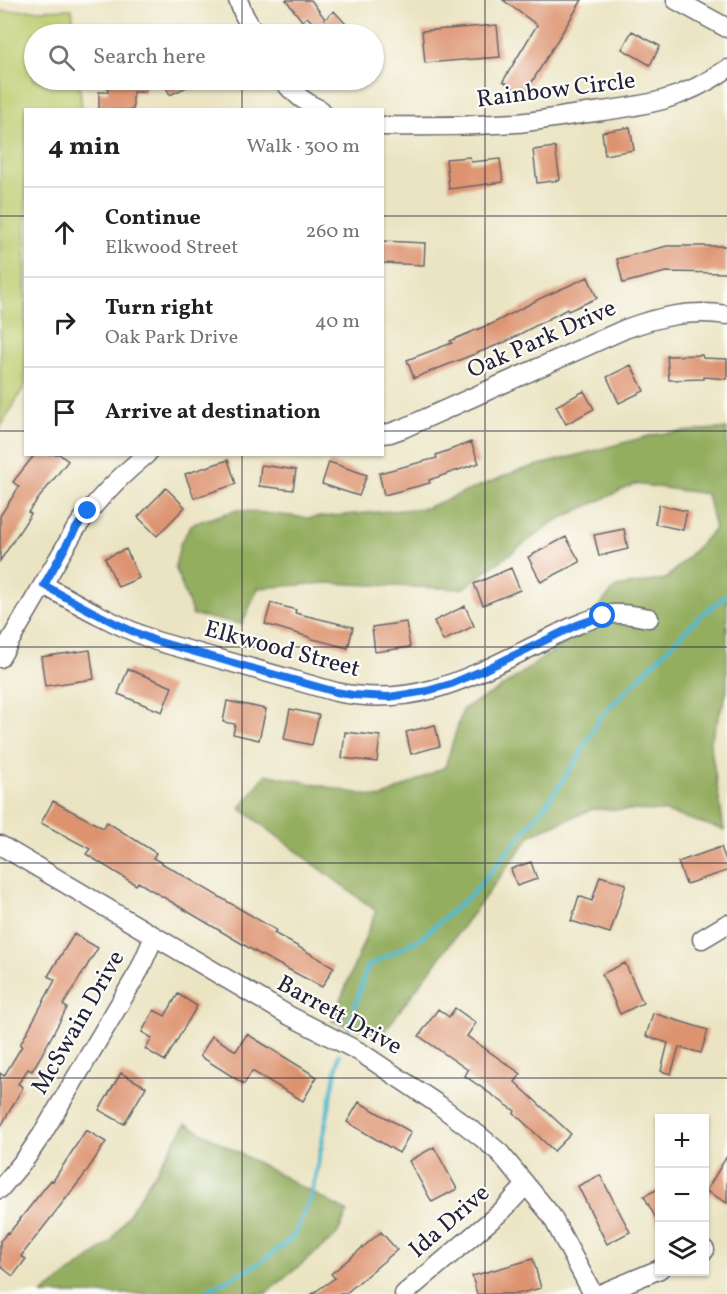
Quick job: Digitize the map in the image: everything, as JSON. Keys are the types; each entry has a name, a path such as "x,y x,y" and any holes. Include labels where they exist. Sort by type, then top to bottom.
{"street":[{"path":"238,0 249,24"},
{"path":"676,0 727,28"},
{"name":"Rainbow Circle","path":"384,126 436,127 517,123 642,105 695,89 727,69"},
{"path":"292,90 301,99 317,108"},
{"name":"Oak Park Drive","path":"384,434 405,428 652,319 694,313 727,315"},
{"path":"0,658 88,511 145,456"},
{"name":"Elkwood Street","path":"44,585 99,616 156,641 336,692 372,697 411,695 451,684 577,625 603,616 624,614 649,618"},
{"name":"Barrett Drive","path":"0,845 288,1015 360,1052 404,1080 481,1137 500,1154 551,1215 594,1294"},
{"path":"702,939 727,924"},
{"name":"McSwain Drive","path":"0,1189 43,1133 139,971 154,937"},
{"name":"Ida Drive","path":"404,1294 503,1210 526,1185"},
{"path":"600,1294 655,1271"}],"green space":[{"path":"72,9 74,24 24,24 24,90 80,90 82,108 24,108 24,387 0,428 0,11"},
{"path":"727,429 727,692 710,742 724,830 663,811 593,809 532,834 381,1036 332,1021 376,911 240,808 266,774 380,798 445,767 463,709 496,691 569,640 616,587 666,579 715,529 707,494 635,484 555,521 462,589 326,583 258,588 242,624 193,615 175,567 180,544 192,524 237,510 308,518 426,508 517,471 657,434"},
{"path":"186,1124 348,1212 336,1236 265,1294 42,1294 111,1242"}],"building":[{"path":"286,0 311,0 325,19 334,11 346,24 314,24 307,17 302,21"},
{"path":"503,0 582,0 524,95 503,81 537,25"},
{"path":"497,25 500,57 425,63 422,31"},
{"path":"632,31 660,46 650,65 622,49"},
{"path":"108,90 145,90 145,92 133,92 133,108 99,108 99,92 108,92"},
{"path":"167,90 180,90 170,95"},
{"path":"630,127 634,150 605,155 602,132"},
{"path":"555,147 560,180 537,183 533,150"},
{"path":"470,157 471,162 500,159 503,182 449,189 446,159"},
{"path":"384,241 425,243 424,265 384,263"},
{"path":"667,246 726,246 726,273 666,272 623,283 617,259"},
{"path":"588,277 597,298 568,311 567,309 505,342 414,378 407,360 452,343 450,341 488,326 541,298"},
{"path":"702,355 703,358 727,359 727,379 704,377 704,379 669,380 667,356"},
{"path":"631,365 644,391 619,403 607,377"},
{"path":"584,391 594,409 566,424 556,406"},
{"path":"471,442 479,463 429,480 430,483 384,495 379,473 437,458 436,455"},
{"path":"33,456 62,456 68,461 28,512 31,514 0,561 0,516 19,487 13,482"},
{"path":"228,460 236,484 194,498 185,474"},
{"path":"329,462 367,475 359,496 322,484"},
{"path":"261,465 296,470 293,490 259,486"},
{"path":"166,488 185,507 157,536 138,517"},
{"path":"659,505 687,511 683,530 655,524"},
{"path":"624,529 628,549 599,556 594,535"},
{"path":"566,537 580,562 541,582 528,557"},
{"path":"126,549 139,578 118,587 105,558"},
{"path":"511,568 520,590 483,605 474,584"},
{"path":"271,603 296,610 295,613 353,627 348,648 265,624"},
{"path":"465,606 474,626 443,641 434,621"},
{"path":"406,622 410,647 375,652 372,627"},
{"path":"90,650 94,679 45,686 41,657"},
{"path":"128,669 172,687 162,712 118,694"},
{"path":"227,701 266,709 259,740 233,734 235,724 223,722"},
{"path":"290,709 319,715 312,745 284,739"},
{"path":"435,725 440,746 411,754 406,732"},
{"path":"345,732 380,736 377,762 342,758"},
{"path":"53,801 103,828 107,822 156,853 153,858 276,930 274,933 334,967 322,987 261,955 138,882 136,885 86,854 90,849 41,823"},
{"path":"721,847 727,863 727,871 686,884 678,862"},
{"path":"531,862 537,879 517,886 511,869"},
{"path":"600,876 626,884 610,933 571,921 579,896 592,901"},
{"path":"74,934 98,948 63,1005 67,1008 41,1056 32,1071 28,1069 18,1084 23,1087 0,1128 0,1073 4,1076 22,1046 20,1045 55,980 48,976"},
{"path":"625,963 643,1003 620,1014 602,974"},
{"path":"178,994 197,1006 165,1061 145,1049 152,1038 142,1032 154,1010 165,1016"},
{"path":"455,1008 476,1023 467,1036 521,1074 515,1082 571,1134 554,1151 514,1113 515,1111 465,1076 468,1070 419,1036 438,1009 449,1017"},
{"path":"653,1013 708,1030 701,1053 679,1047 671,1074 661,1071 668,1043 646,1036"},
{"path":"247,1034 317,1077 303,1101 252,1071 244,1084 200,1056 212,1036 236,1051"},
{"path":"121,1073 146,1087 124,1124 99,1110"},
{"path":"359,1102 411,1132 399,1153 347,1122"},
{"path":"86,1130 106,1142 82,1178 21,1256 26,1259 13,1276 0,1266 0,1241 51,1180 53,1181"},
{"path":"434,1147 457,1189 432,1202 409,1161"},
{"path":"727,1156 727,1203 709,1193 709,1186"},
{"path":"600,1175 630,1232 607,1244 578,1186"},
{"path":"655,1190 655,1217 644,1196"},
{"path":"381,1232 397,1250 345,1294 312,1294 335,1278 331,1274"},
{"path":"533,1259 541,1288 517,1294 477,1294 472,1276"}],"waterway":[{"path":"348,1029 367,967 421,938 474,892 548,802 577,760 601,716 699,617 727,595"},
{"path":"201,1294 263,1261 294,1236 312,1194 339,1055"}],"route":[{"path":"88,511 44,585 99,616 156,641 336,692 389,697 427,691 451,684 577,625 603,616"}]}
